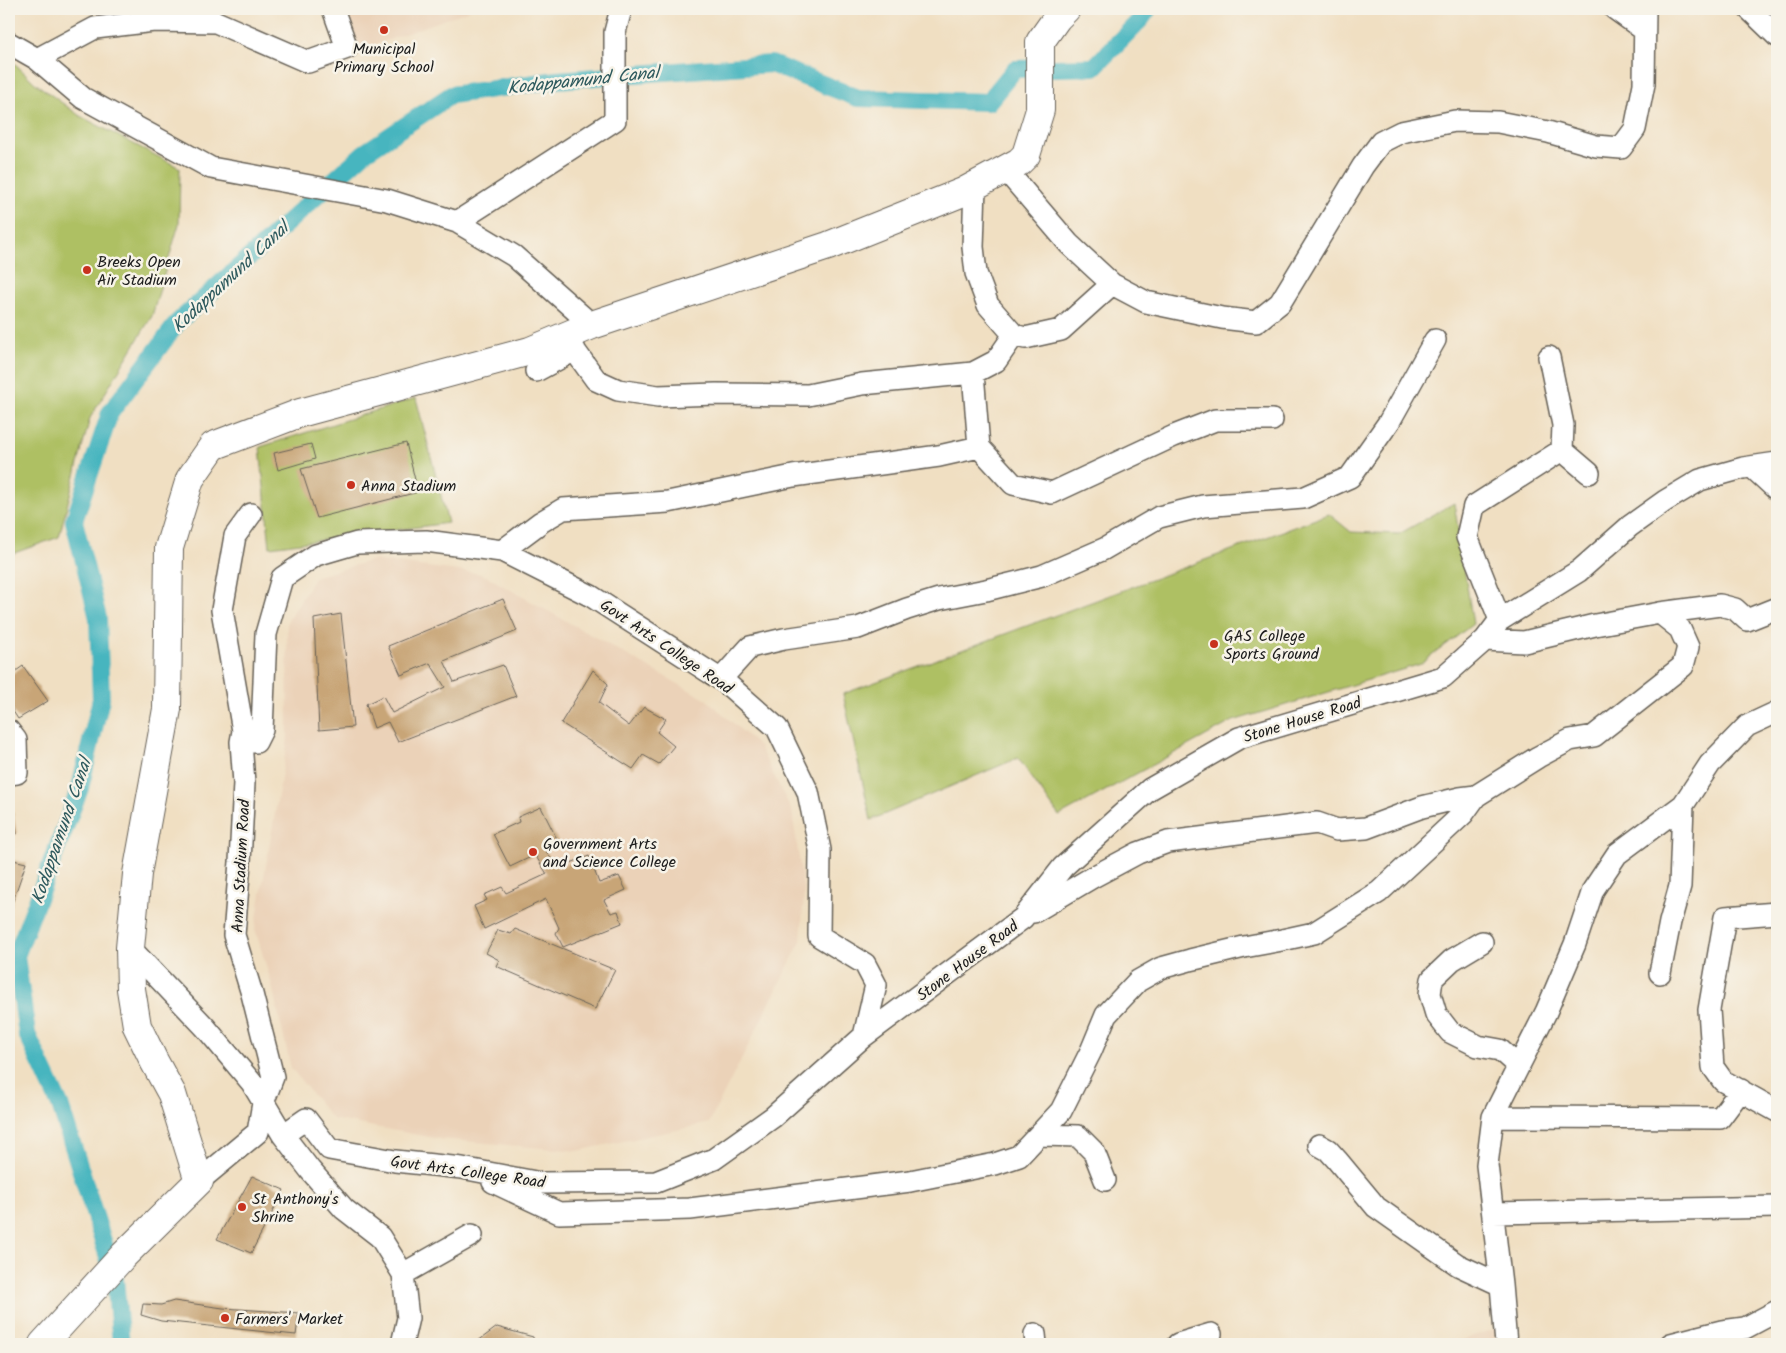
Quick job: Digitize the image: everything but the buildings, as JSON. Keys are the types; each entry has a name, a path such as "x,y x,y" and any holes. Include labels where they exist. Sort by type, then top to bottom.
{"main road":[{"path":"43,1344 116,1264 199,1181 172,1094 137,1026 131,989 130,948 137,874 167,709 168,548 190,479 213,446 291,416 570,343 592,325 828,246 975,186 1015,162 1040,110 1040,42 1062,14"}],"street":[{"path":"37,59 95,28 154,21 216,22 308,62 348,48 333,9"},
{"path":"457,222 615,120 615,32 621,9"},
{"path":"1015,162 1069,244 1112,284 1146,302 1222,318 1256,322 1280,303 1363,166 1381,142 1401,132 1455,121 1498,122 1548,132 1596,146 1621,148 1635,129 1644,84 1644,19 1615,9"},
{"path":"1750,9 1777,36"},
{"path":"9,43 37,59 83,98 211,168 387,200 457,222 514,256 592,325"},
{"path":"975,186 973,246 976,273 988,305 1014,335 1026,338 1061,330 1112,284"},
{"path":"536,371 570,343 596,380 618,390 658,396 716,394 808,395 862,384 973,373 996,361 1014,335"},
{"path":"721,679 750,647 784,639 858,628 907,609 940,599 1042,576 1104,549 1159,517 1203,506 1303,498 1350,477 1389,422 1435,340"},
{"path":"1549,357 1563,425 1562,450"},
{"path":"973,373 979,447 1012,484 1052,493 1174,436 1215,420 1272,420"},
{"path":"502,551 541,522 564,509 668,502 793,476 940,456 979,447"},
{"path":"1562,450 1588,473"},
{"path":"1562,450 1474,506 1467,537 1500,620 1578,571 1630,526 1672,496 1700,480 1777,463"},
{"path":"1752,467 1777,490"},
{"path":"242,736 222,610 235,536 251,514"},
{"name":"Govt Arts College Road","path":"242,736 256,742 262,730 266,634 282,578 316,555 357,543 426,541 502,551 591,596 721,679 777,728 808,792 820,850 819,936 865,964 876,985 864,1036 773,1117 714,1159 656,1182 541,1183 462,1168 395,1161 329,1149 306,1119 283,1135"},
{"path":"1485,640 1524,642 1595,625 1660,613 1720,605 1735,609 1747,620 1777,608"},
{"path":"462,1168 559,1212 690,1209 910,1181 995,1164 1019,1156 1061,1111 1091,1051 1106,1015 1138,981 1161,968 1190,960 1244,946 1314,933 1379,892 1462,814 1476,796 1538,757 1570,740 1594,736 1684,666 1688,647 1680,629 1660,613"},
{"name":"Stone House Road","path":"864,1036 1023,918 1063,867 1150,789 1239,738 1443,677 1485,640 1500,620"},
{"path":"1506,1344 1487,1165 1494,1117 1546,1012 1575,944 1593,890 1616,854 1683,805 1710,764 1747,726 1777,712"},
{"path":"9,731 16,740 17,773 9,774"},
{"name":"Anna Stadium Road","path":"199,1181 258,1132 263,1103 273,1077 252,994 234,935 244,783 242,736"},
{"path":"1023,918 1138,853 1168,842 1317,823 1337,830 1366,828 1422,807 1476,796"},
{"path":"1660,973 1670,922 1680,886 1683,805"},
{"path":"1777,913 1724,917 1709,1010 1713,1067 1723,1081 1777,1111"},
{"path":"1482,942 1452,960 1432,980 1430,994 1436,1014 1450,1032 1478,1046 1500,1050 1518,1066"},
{"path":"130,948 205,1027 252,1083 283,1135 344,1210 380,1237 403,1274 408,1318 402,1344"},
{"path":"1494,1117 1720,1118 1741,1090"},
{"path":"1040,1135 1078,1136 1094,1152 1104,1180"},
{"path":"1320,1145 1338,1160 1376,1206 1458,1265 1501,1285"},
{"path":"1493,1213 1777,1207"},
{"path":"403,1274 472,1235"},
{"path":"1671,1344 1722,1331 1745,1328 1777,1311"},
{"path":"1178,1344 1212,1334"}],"shaded area":[{"name":"Municipal Primary School","path":"344,9 469,9 470,10 361,50"},
{"name":"Government Arts and Science College","path":"373,560 482,574 707,700 759,746 792,811 804,892 801,941 709,1123 577,1151 440,1139 332,1119 291,1068 271,982 255,929 288,738 287,622 315,577"},
{"path":"1496,1328 1498,1344 1451,1344"}],"green space":[{"name":"Breeks Open Air Stadium","path":"9,58 35,83 80,116 180,168 179,224 152,316 90,418 59,537 9,555"},
{"name":"Anna Stadium","path":"416,398 448,523 270,547 260,447"},
{"name":"GAS College Sports Ground","path":"1454,503 1473,624 1421,664 1233,721 1059,816 1018,758 871,820 843,694 1329,514 1351,532 1399,534"}],"waterway":[{"name":"Kodappamund Canal","path":"121,1344 115,1279 60,1105 27,1034 16,956 80,788 101,699 98,618 74,521 110,413 178,322 364,153 451,95 557,80 771,64 858,98 988,102 1015,69 1094,67 1141,19 1148,9"}],"place":[{"name":"Municipal Primary School","path":"384,30"},
{"name":"Breeks Open Air Stadium","path":"87,270"},
{"name":"Anna Stadium","path":"351,485"},
{"name":"GAS College Sports Ground","path":"1214,644"},
{"name":"Government Arts and Science College","path":"533,852"},
{"name":"St Anthony's Shrine","path":"242,1207"},
{"name":"Farmers' Market","path":"225,1318"}]}
